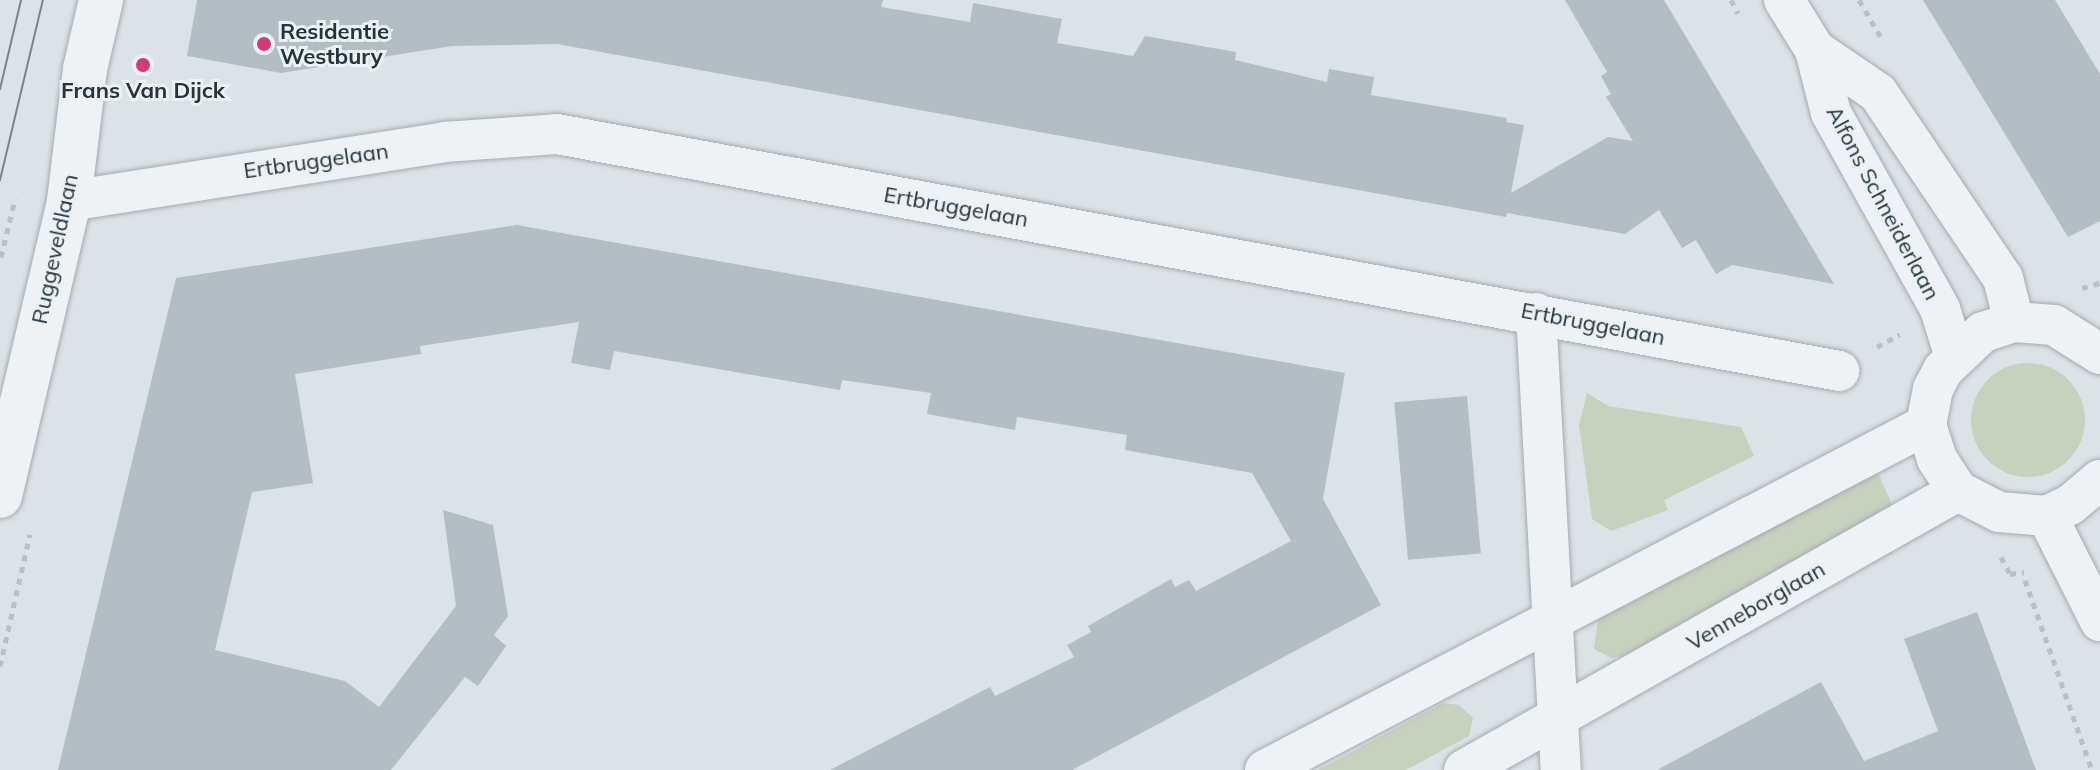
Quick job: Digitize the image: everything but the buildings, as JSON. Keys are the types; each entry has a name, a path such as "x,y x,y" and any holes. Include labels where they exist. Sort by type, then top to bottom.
{"street":[{"name":"Ruggeveldlaan","path":"0,496 69,201 85,69 101,0"},
{"name":"Alfons Schneiderlaan","path":"1784,0 1815,50 1831,113 1940,309 1954,354"},
{"name":"Alfons Schneiderlaan","path":"1815,50 1878,93 2003,278 2014,322"},
{"name":"Ertbruggelaan","path":"69,201 444,142 557,134 1839,371"},
{"path":"1536,313 1555,616 1555,721 1561,770"},
{"path":"2092,337 2054,325 2014,322 1983,332 1954,354 1933,389 1926,425 1937,459 1958,491 1999,512 2047,516 2100,482"},
{"path":"1265,770 1926,425"},
{"name":"Venneborglaan","path":"1464,770 1958,491"},
{"path":"2047,516 2100,621"}],"path":[{"path":"1,257 15,199"},
{"path":"1999,512 2092,770"}],"green space":[{"path":"2028,363 2050,368 2068,380 2080,398 2085,420 2080,442 2068,460 2050,472 2028,477 2006,472 1988,460 1976,442 1971,420 1976,398 1988,380 2006,368"},
{"path":"1587,393 1608,406 1741,427 1754,456 1664,500 1668,510 1611,531 1592,519 1579,425"},
{"path":"1877,470 1895,512 1623,656 1611,658 1594,649 1598,620"},
{"path":"1443,703 1459,705 1473,718 1469,736 1406,770 1318,770"}],"tram line":[{"path":"0,89 21,0"},
{"path":"0,180 43,0"}],"place":[{"name":"Residentie Westbury","path":"264,44"},
{"name":"Frans Van Dijck","path":"143,65"}]}
